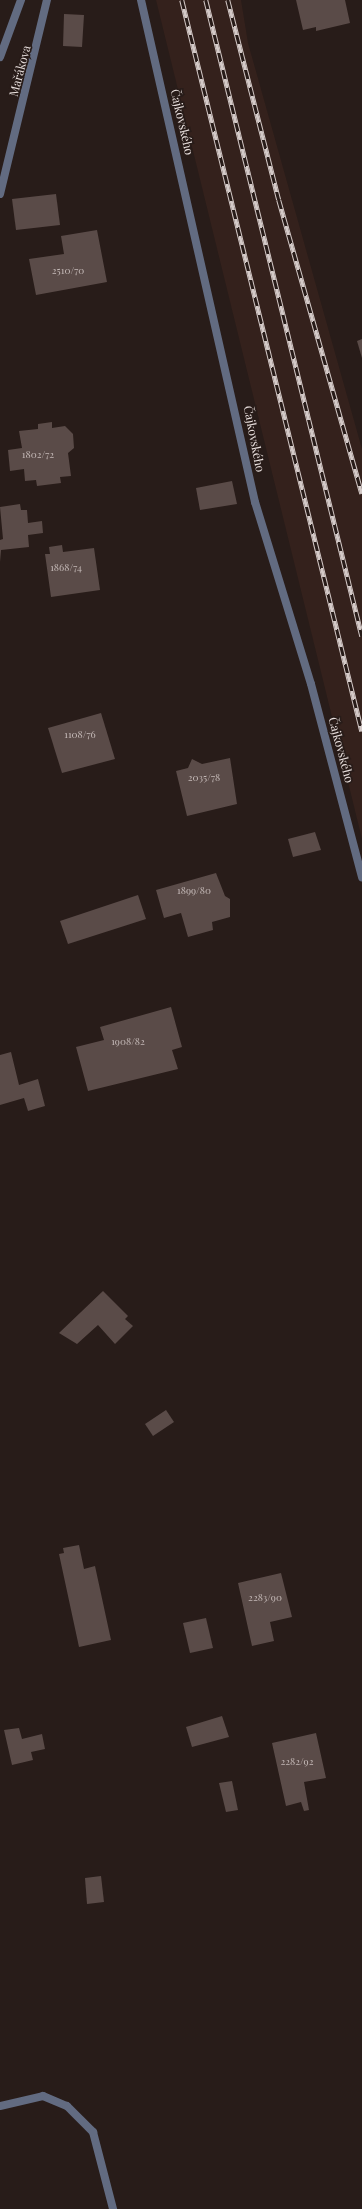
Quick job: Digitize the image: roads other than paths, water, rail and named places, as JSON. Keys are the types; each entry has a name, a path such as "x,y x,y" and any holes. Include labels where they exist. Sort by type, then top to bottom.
{"street":[{"path":"0,57 21,0"},
{"name":"Mařákova","path":"0,194 47,0"},
{"name":"Čajkovského","path":"141,0 255,502 311,684 362,877"},
{"path":"0,2106 43,2096 67,2106 93,2132 113,2209"}],"railway":[{"path":"182,0 362,731"},
{"path":"206,0 362,636"},
{"path":"228,0 279,200 362,494"}]}
